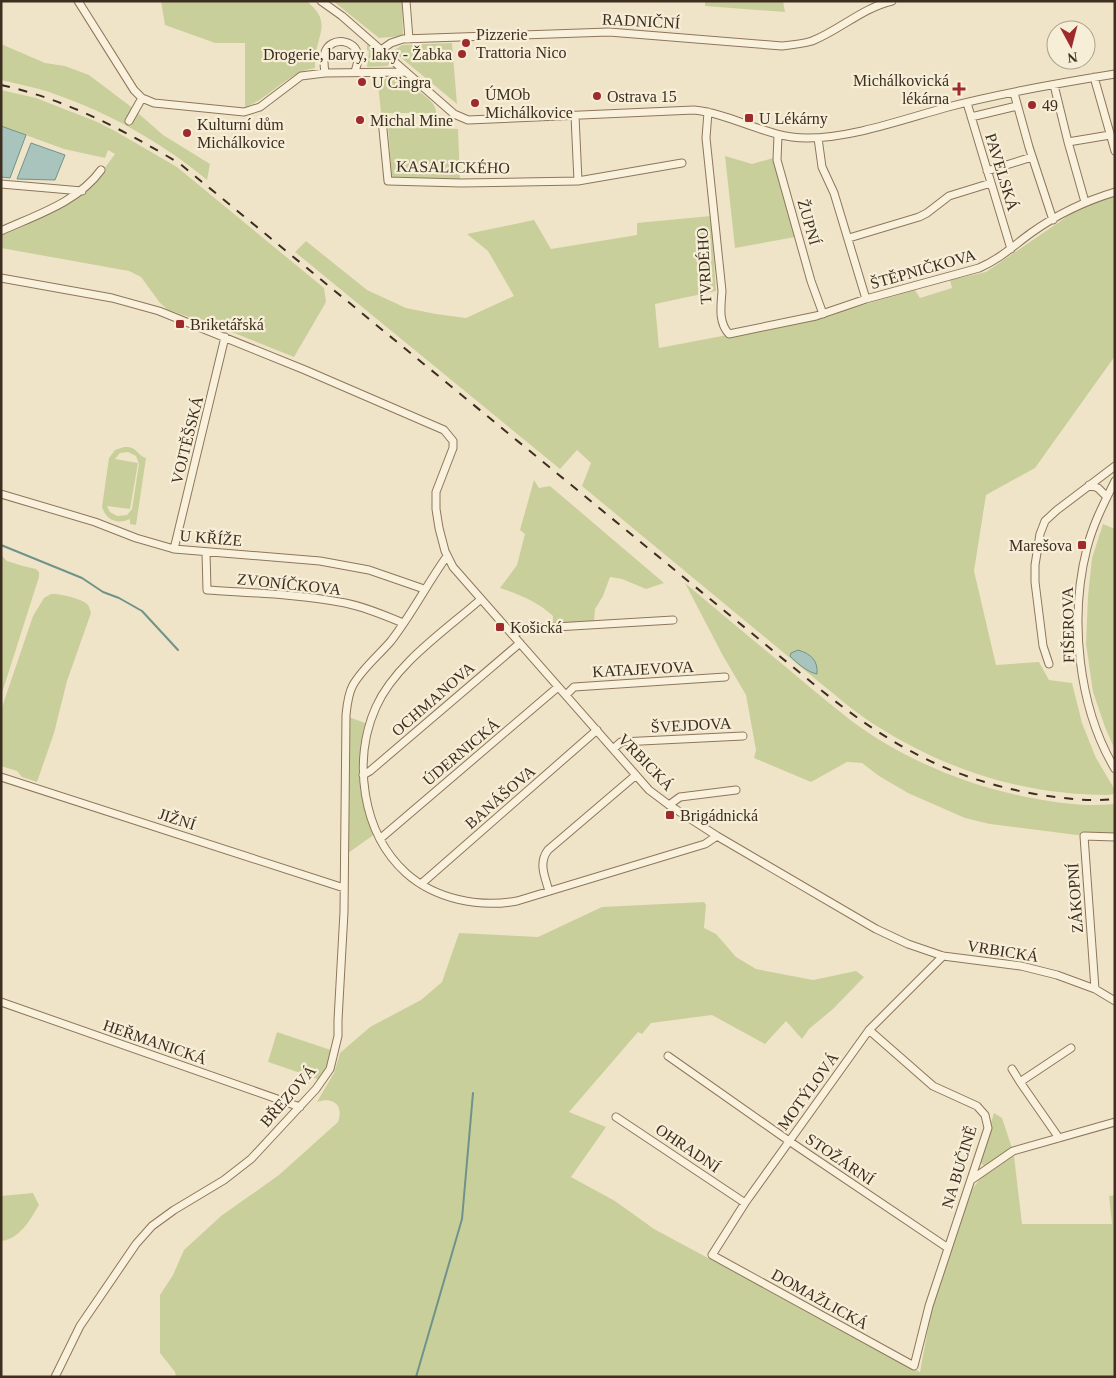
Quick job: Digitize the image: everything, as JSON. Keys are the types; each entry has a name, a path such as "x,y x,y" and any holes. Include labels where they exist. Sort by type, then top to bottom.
{"street":[{"path":"78,1 134,90 142,98 154,103 244,112 260,107 285,86 301,76 325,73 406,72"},
{"path":"321,1 342,16 454,114 466,120 483,121 681,110 708,112 778,135 796,138 818,138 851,133 967,103 1115,74"},
{"path":"406,1 409,39"},
{"name":"RADNIČNÍ","path":"381,50 394,41 409,39 609,32 782,46 795,45 812,41 871,8 892,1"},
{"path":"325,73 324,60 326,51 332,44 341,41 350,44 357,52 358,61 355,72"},
{"path":"1094,77 1115,151"},
{"path":"1054,85 1085,202"},
{"path":"1014,93 1052,220"},
{"path":"129,120 142,98"},
{"name":"PAVELSKÁ","path":"967,103 1011,249"},
{"path":"971,117 1018,106"},
{"name":"TVRDÉHO","path":"708,112 706,138 722,291 720,314 723,326 729,334 810,318"},
{"path":"575,116 578,181"},
{"name":"KASALICKÉHO","path":"382,119 388,181 461,183 578,181 682,163"},
{"path":"1068,142 1110,134"},
{"name":"ŽUPNÍ","path":"778,135 777,160 811,281 823,314"},
{"path":"818,138 822,167 834,193 866,299"},
{"path":"987,171 1032,157"},
{"path":"1,231 82,191 93,182 101,170"},
{"path":"849,238 919,217 949,196 991,183"},
{"path":"1,184 82,191"},
{"name":"ŠTĚPNIČKOVA","path":"810,318 866,299 979,268 994,262 1031,233 1052,220 1085,202 1115,192"},
{"path":"1,278 135,304 159,311 225,337"},
{"name":"VRBICKÁ","path":"225,337 444,430 452,441 454,448 436,492 435,500 439,528 447,556 481,599 649,790 669,805 717,836 876,929 908,944 943,956 1021,966 1057,975 1095,989 1115,1001"},
{"name":"VOJTĚŠSKÁ","path":"174,549 225,337"},
{"path":"1049,664 1042,646 1035,582 1035,565 1040,534 1045,521 1057,510 1115,466"},
{"name":"FIŠEROVA","path":"1115,482 1097,516 1087,548 1080,584 1079,627 1085,693 1099,738 1115,770"},
{"path":"1089,485 1098,488 1107,497"},
{"name":"U KŘÍŽE","path":"1,494 174,549 302,559 343,565 387,576 424,589"},
{"name":"ZVONÍČKOVA","path":"206,552 206,590 321,599 346,603 375,611 403,623"},
{"path":"403,623 447,556"},
{"path":"481,599 393,678 370,721 363,756 363,775 369,810 381,838 396,863 421,884 447,896 465,901 504,903 517,901 705,844 717,836"},
{"path":"513,635 522,629 673,620"},
{"name":"BŘEZOVÁ","path":"55,1377 86,1316 141,1238 152,1226 174,1210 224,1180 251,1159 316,1089 330,1069 338,1036 344,888 346,715 348,695 353,684 392,639 403,623"},
{"name":"OCHMANOVA","path":"363,775 370,772 520,643"},
{"name":"KATAJEVOVA","path":"566,695 574,687 725,678"},
{"name":"ÚDERNICKÁ","path":"381,838 558,687"},
{"name":"BANÁŠOVA","path":"421,884 597,730"},
{"name":"ŠVEJDOVA","path":"613,749 621,742 743,736"},
{"path":"549,891 542,868 544,855 636,775"},
{"name":"JIŽNÍ","path":"1,776 344,888"},
{"path":"669,805 680,797 736,790"},
{"name":"ZÁKOPNÍ","path":"1095,989 1084,836 1115,837"},
{"name":"MOTÝLOVÁ","path":"712,1256 745,1203 868,1030 943,956"},
{"name":"HEŘMANICKÁ","path":"1,1002 300,1107"},
{"name":"NA BUČINĚ","path":"868,1030 933,1086 977,1106 986,1115 988,1128 929,1306 914,1366"},
{"path":"1020,1082 1071,1048"},
{"name":"STOŽÁRNÍ","path":"668,1056 789,1141 948,1248"},
{"path":"1012,1069 1059,1138"},
{"name":"OHRADNÍ","path":"616,1116 745,1203"},
{"path":"971,1180 1013,1151 1115,1122"},
{"name":"DOMAŽLICKÁ","path":"712,1256 914,1366"}],"green space":[{"path":"161,1 307,1 318,14 322,25 315,56 315,68 305,70 287,80 263,98 245,107 245,43 215,43 165,25"},
{"path":"333,1 402,1 403,36 379,38"},
{"path":"705,1 783,1 785,12 705,6"},
{"path":"452,43 457,104 393,51 402,45"},
{"path":"1,44 45,63 65,66 89,75 130,106 163,135 210,164 207,180 149,138 106,115 61,96 1,80"},
{"path":"367,44 390,64 387,66 367,67 369,51 367,50"},
{"path":"386,78 417,90 431,101 436,113 381,113 378,84"},
{"path":"1,90 36,98 95,121 177,167 324,288 326,302 294,357 219,327 168,310 160,303 141,277 129,271 1,248 1,234 78,198 90,188 115,154 108,150 105,158 64,149 1,126"},
{"path":"388,126 458,129 460,180 392,178"},
{"path":"725,156 752,164 773,158 795,237 735,248"},
{"path":"1115,197 1115,356 1035,468 986,495 974,571 996,665 1039,662 1049,680 1072,683 1082,723 1096,758 1115,790 1115,794 1107,795 1047,791 989,778 933,757 872,723 819,682 582,486 591,463 577,450 560,469 295,252 306,241 367,290 406,308 466,318 514,296 488,251 467,234 534,220 551,249 637,235 637,223 711,216 716,291 655,304 659,348 821,317 915,290 920,298 952,288 950,280 986,272 1081,207"},
{"path":"124,447 132,448 146,458 136,525 130,524 130,519 116,521 109,518 102,507 109,458 115,450","holes":["128,452 136,456 139,464 132,509 127,515 117,516 110,512 107,506 130,509 138,463 115,459 120,453"]},
{"path":"534,480 539,488 550,486 664,583 646,589 622,579 610,577 603,596 595,609 594,622 553,623 553,616 535,603 500,588 517,565 525,534 520,530"},
{"path":"1103,524 1115,529 1115,750 1093,692 1086,644 1092,558"},
{"path":"1,555 7,561 36,569 39,572 39,577 1,696"},
{"path":"685,583 840,712 891,747 936,769 1008,793 1073,804 1115,804 1115,835 1077,835 990,824 965,818 908,793 879,776 862,763 847,762 811,782 754,758 756,750 746,695"},
{"path":"51,594 65,595 82,601 88,605 91,613 67,681 54,733 37,782 22,777 17,771 1,766 1,710 33,616 44,598"},
{"path":"349,717 365,723 360,753 359,779 364,805 375,834 348,853"},
{"path":"704,902 706,905 704,928 716,934 736,957 756,969 813,980 856,971 864,977 833,1009 809,1029 802,1039 786,1021 765,1044 712,1015 651,1023 642,1034 638,1032 569,1112 606,1127 571,1177 615,1201 654,1229 920,1372 931,1312 965,1206 973,1188 980,1179 1014,1156 1022,1224 1112,1224 1109,1196 1115,1195 1115,1377 176,1377 175,1372 160,1353 160,1295 173,1275 184,1250 221,1216 279,1175 338,1122 339,1111 336,1103 328,1100 317,1102 334,1073 340,1053 370,1027 421,1000 442,982 459,933 538,937 602,907"},
{"path":"277,1032 331,1050 328,1064 318,1079 268,1062"},
{"path":"994,1113 1002,1118 1012,1148 985,1167 979,1161"},
{"path":"33,1193 39,1205 32,1217 14,1237 1,1241 1,1196"}],"water":[{"path":"1,126 26,135 10,178 1,177"},
{"path":"31,143 65,155 55,180 17,179"},
{"path":"798,650 807,653 813,658 817,674 806,669 790,656 791,653"}],"waterway":[{"path":"1,545 82,578 103,592 119,598 142,611 178,650"},
{"path":"416,1377 462,1219 473,1093"}],"railway":[{"path":"1,85 26,91 71,107 115,127 179,163 816,686 892,741 945,768 1003,787 1065,798 1085,800 1115,799"}],"place":[{"name":"Pizzerie Trattoria Nico","path":"466,43"},
{"name":"Drogerie, barvy, laky - Žabka","path":"462,54"},
{"name":"U Cingra","path":"362,82"},
{"name":"Michálkovická lékárna","path":"959,89"},
{"name":"Ostrava 15","path":"597,96"},
{"name":"ÚMOb Michálkovice","path":"475,103"},
{"name":"49","path":"1032,105"},
{"name":"U Lékárny","path":"749,118"},
{"name":"Michal Mine","path":"360,120"},
{"name":"Kulturní dům Michálkovice","path":"187,133"},
{"name":"Briketářská","path":"180,324"},
{"name":"Marešova","path":"1082,545"},
{"name":"Košická","path":"500,627"},
{"name":"Brigádnická","path":"670,815"}]}
